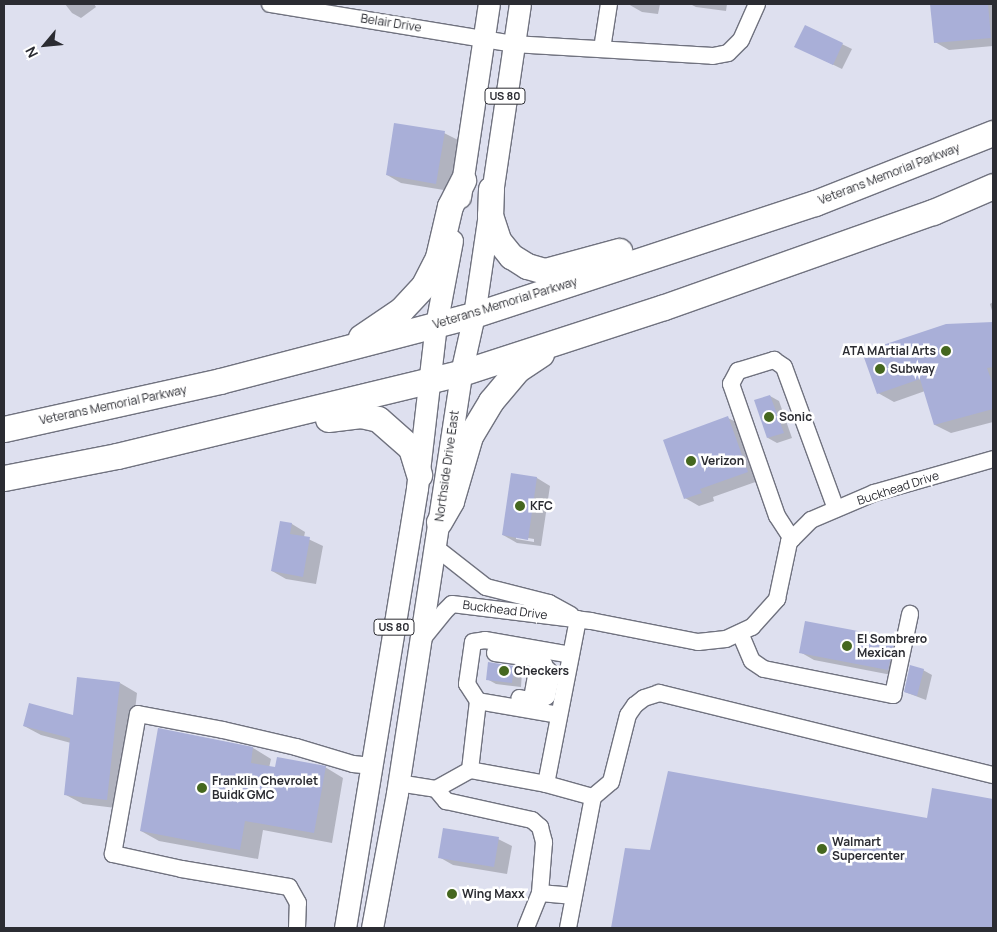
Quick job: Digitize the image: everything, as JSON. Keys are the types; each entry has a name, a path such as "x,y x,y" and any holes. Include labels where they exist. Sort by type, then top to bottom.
{"highway":[{"name":"Veterans Memorial Parkway","path":"4,429 220,381 474,315 815,203 993,133"},
{"path":"337,351 401,310 424,285 438,257 450,206 463,180"},
{"path":"4,478 117,456 461,373 664,307 923,215 993,186"},
{"path":"491,189 490,215 498,240 511,256 527,266 545,271 684,231 815,203"},
{"path":"439,522 451,501 470,436 491,401 517,370 561,340"},
{"path":"34,472 58,476 237,442 343,415 361,415 378,419 398,434 410,448 419,475"}],"main road":[{"name":"US 80","path":"345,928 419,475 436,325 463,180 490,4"},
{"name":"Northside Drive East","path":"372,928 398,783 436,548 461,373 474,315 491,189 520,4"}],"street":[{"name":"Belair Drive","path":"270,4 513,44 713,56 728,53 741,40 756,4"},
{"path":"602,49 609,4"},
{"path":"792,539 777,516 731,384 738,371 774,360 784,367 836,509"},
{"name":"Buckhead Drive","path":"420,642 452,604 578,619 698,642 726,639 752,627 778,599 789,542 812,520 874,493 993,460"},
{"name":"Buckhead Drive","path":"436,548 486,587 549,603 578,619"},
{"path":"740,633 752,661 764,668 893,695 910,614"},
{"path":"546,784 578,619"},
{"path":"484,702 503,695 538,702 547,696 552,674 537,659 483,652 473,642 485,640 571,655"},
{"path":"483,652 467,684 484,702 559,715"},
{"path":"568,928 593,797 611,782 628,715 635,705 644,698 659,693 993,775"},
{"path":"470,770 484,702"},
{"path":"297,928 298,903 289,887 182,870 113,854 138,714 223,730 296,747 353,764 372,766"},
{"path":"398,783 436,789 470,770 546,784 593,797"},
{"path":"436,789 446,801 532,820 540,827 544,842 540,893 526,928"},
{"path":"540,893 574,896"}],"building":[{"path":"930,4 988,4 991,38 934,43"},
{"path":"805,25 843,43 833,65 794,47"},
{"path":"394,123 445,131 436,184 386,175"},
{"path":"993,322 993,367 987,368 993,385 993,409 934,425 920,379 877,394 862,352 946,324"},
{"name":"Sonic","path":"770,395 784,433 767,438 754,400"},
{"path":"728,416 748,472 700,489 702,493 684,499 663,440"},
{"name":"KFC","path":"511,473 537,477 528,540 502,535"},
{"path":"280,521 292,523 290,534 310,537 303,577 271,571"},
{"name":"El Sombrero Mexican","path":"805,621 895,638 888,670 799,653"},
{"path":"488,662 514,666 512,683 486,680"},
{"path":"910,665 924,669 917,696 904,692"},
{"path":"77,677 120,682 107,800 64,795 70,738 23,726 29,703 73,715"},
{"path":"158,728 253,747 251,763 275,767 277,757 326,766 314,833 245,821 240,850 140,831"},
{"name":"Walmart Supercenter","path":"668,771 927,818 932,788 993,799 993,928 611,928 625,848 650,850"},
{"path":"443,828 499,837 494,867 438,858"}],"place":[{"name":"ATA MArtial Arts","path":"946,351"},
{"name":"Subway","path":"880,369"},
{"name":"Sonic","path":"769,417"},
{"name":"Verizon","path":"691,461"},
{"name":"KFC","path":"520,506"},
{"name":"El Sombrero Mexican","path":"847,646"},
{"name":"Checkers","path":"504,671"},
{"name":"Franklin Chevrolet Buidk GMC","path":"202,788"},
{"name":"Walmart Supercenter","path":"822,849"},
{"name":"Wing Maxx","path":"452,894"}]}
